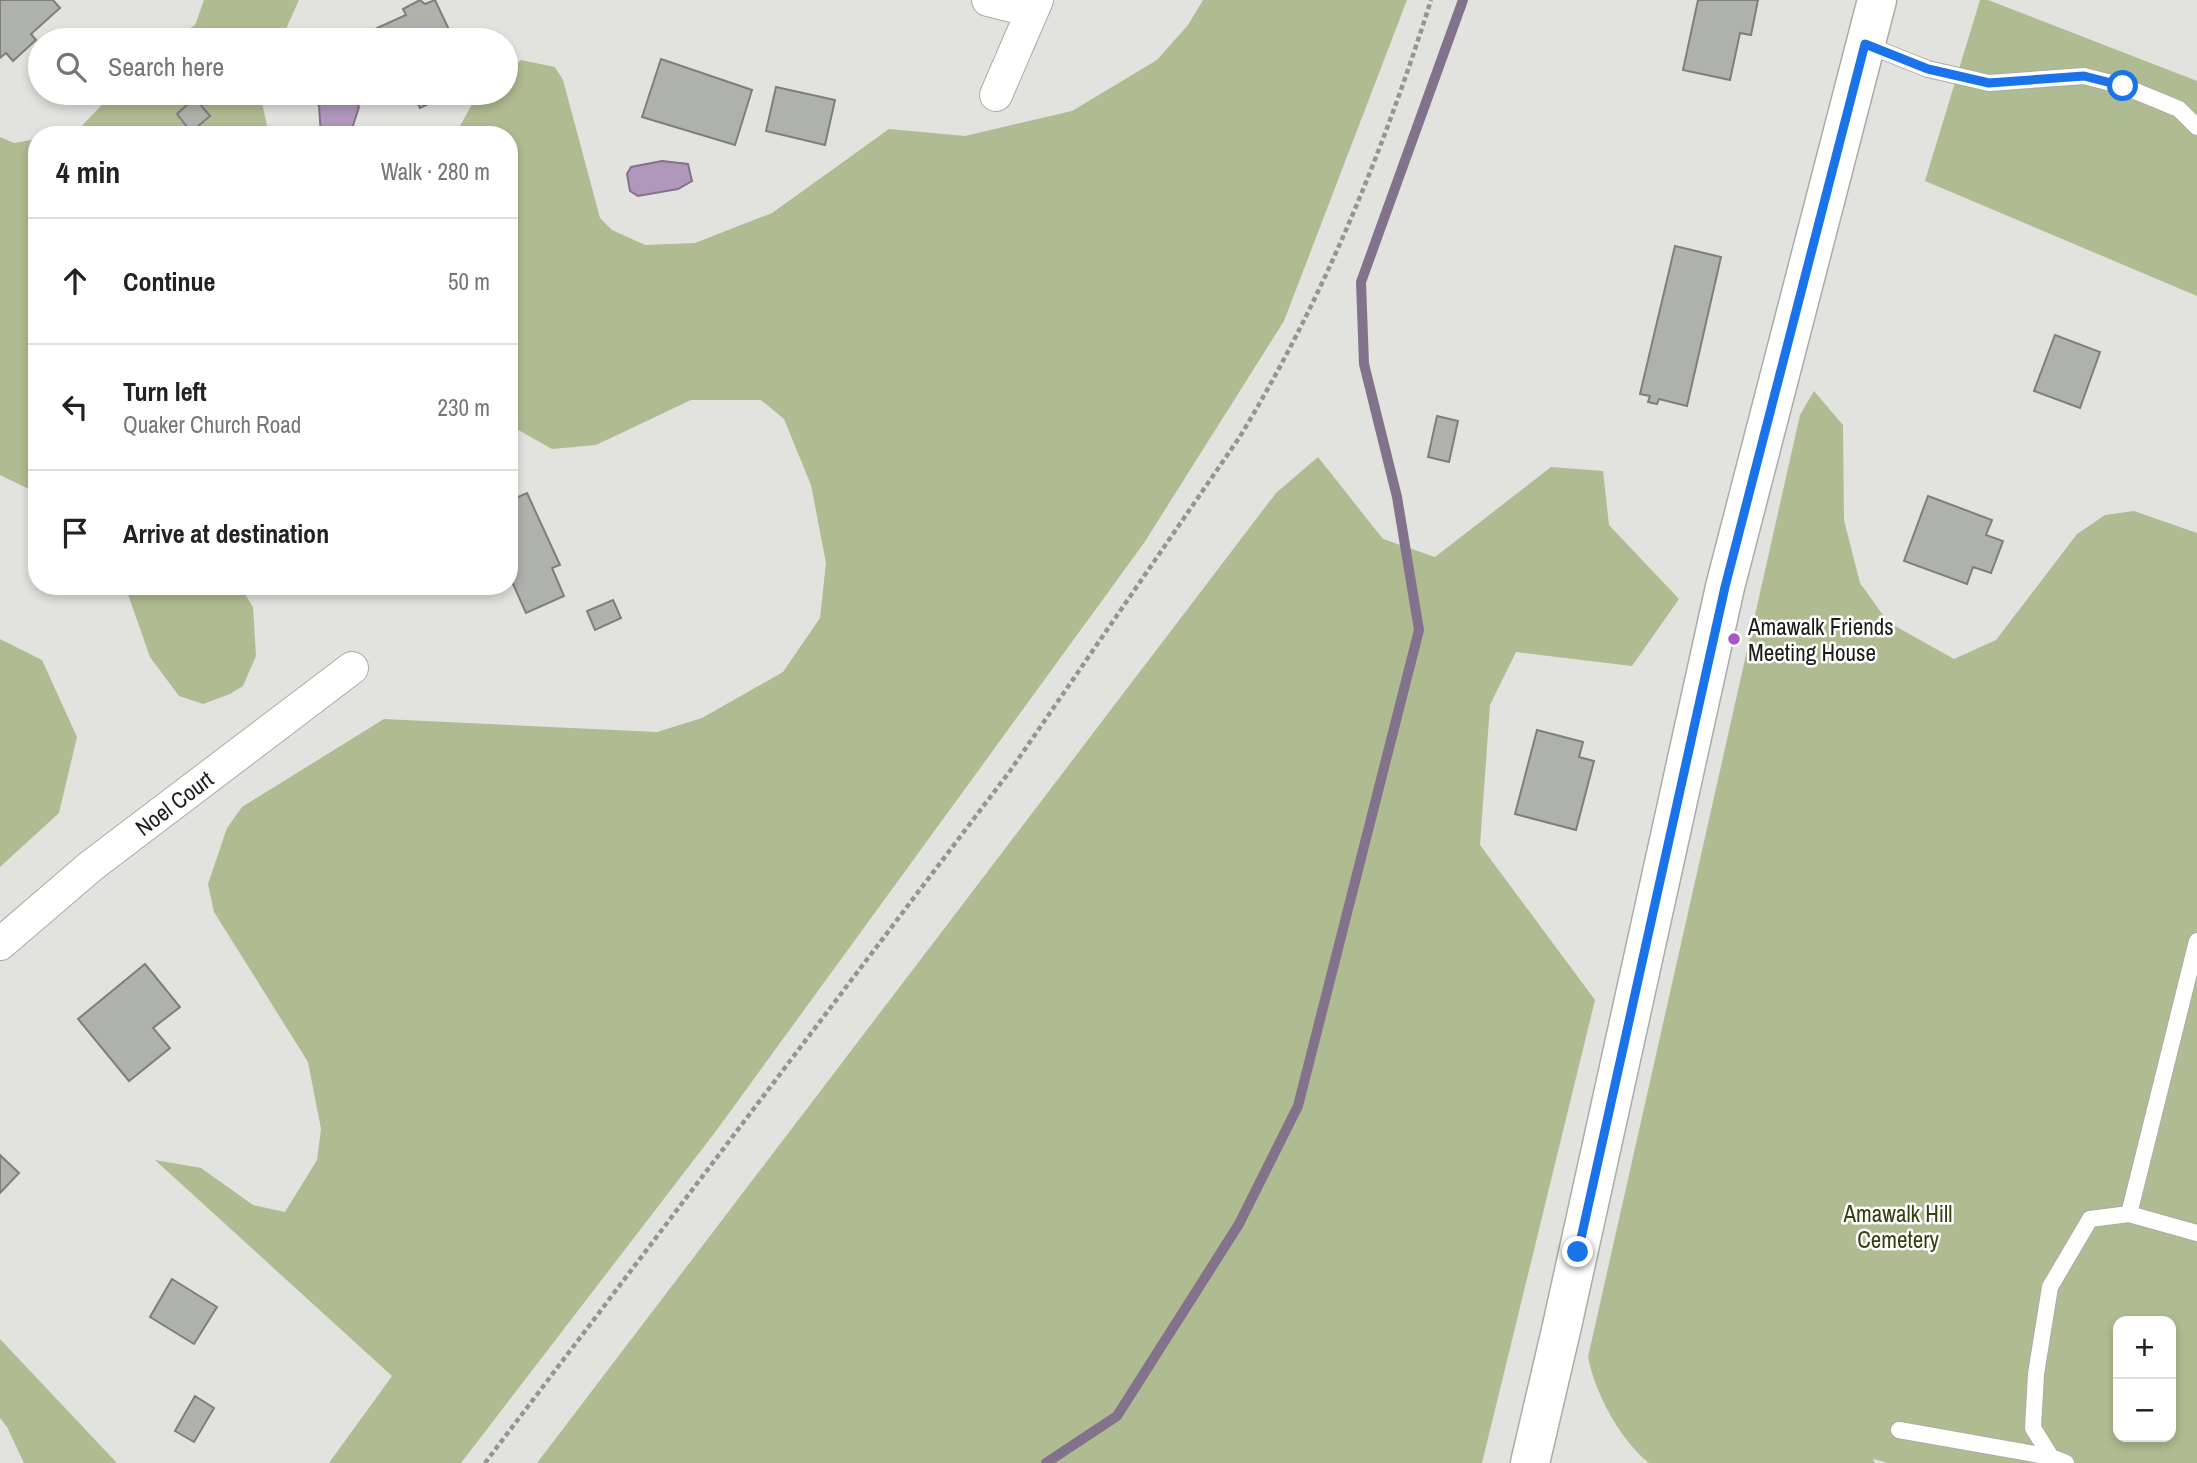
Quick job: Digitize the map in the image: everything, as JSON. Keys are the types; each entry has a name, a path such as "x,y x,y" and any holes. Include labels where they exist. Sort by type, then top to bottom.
{"street":[{"path":"989,0 1034,5 996,95"},
{"path":"1530,1463 1725,587 1877,0"},
{"name":"Noel Court","path":"0,944 91,866 352,668"}],"lane":[{"path":"1865,44 1928,69 1989,83 2084,76 2123,86 2179,109 2197,127"},
{"path":"2129,1214 2197,941"},
{"path":"2059,1460 2034,1428 2036,1374 2050,1287 2090,1219 2129,1214 2197,1233"},
{"path":"1899,1430 2059,1460"}],"path":[{"path":"485,1463 1010,771 1239,438 1271,384 1331,262 1379,152 1431,0"}],"green space":[{"path":"204,0 299,0 286,28 190,28 195,25"},
{"path":"1203,0 1407,0 1284,321 1144,543 716,1131 461,1463 329,1463 392,1376 155,1160 201,1168 253,1205 285,1212 317,1160 321,1129 308,1062 214,912 208,884 227,828 242,807 384,719 657,732 702,718 783,672 820,618 826,563 811,485 784,419 761,400 691,400 596,445 552,449 518,430 518,126 460,126 471,106 518,105 518,63 521,60 555,67 563,80 600,218 612,230 645,245 695,243 772,213 889,129 965,136 1072,111 1157,60 1188,25"},
{"path":"1980,0 1988,0 2197,81 2197,296 1925,181"},
{"path":"102,105 263,105 267,126 82,126"},
{"path":"0,137 14,143 28,141 28,489 0,475"},
{"name":"Amawalk Hill Cemetery","path":"1814,391 1843,425 1844,520 1860,583 1888,622 1954,659 1996,640 2077,534 2105,515 2134,511 2197,533 2197,1463 1888,1463 1873,1459 1875,1463 1649,1463 1628,1442 1610,1415 1596,1386 1588,1357 1800,415"},
{"path":"1318,457 1383,539 1435,557 1551,467 1603,471 1609,525 1679,599 1632,666 1516,652 1490,705 1480,845 1595,1000 1482,1463 537,1463 1276,493"},
{"path":"128,595 246,595 253,607 256,656 243,686 230,694 203,704 179,696 150,657"},
{"path":"0,639 42,660 77,737 59,813 0,867"},
{"path":"0,1339 117,1463 24,1463 0,1418"}],"shaded area":[{"path":"319,106 359,107 353,126 320,126"},
{"path":"662,161 688,164 692,181 678,189 638,196 630,191 627,174 631,167"}],"building":[{"path":"0,0 53,0 60,8 38,28 28,28 28,47 13,61 6,53 0,58"},
{"path":"420,0 425,4 435,0 448,28 377,28 406,15 403,9"},
{"path":"1698,0 1758,0 1751,35 1740,33 1730,80 1683,70"},
{"path":"661,59 752,90 735,145 642,117"},
{"path":"776,87 835,100 825,145 766,131"},
{"path":"187,105 201,105 210,116 198,126 186,126 177,114"},
{"path":"1675,246 1721,257 1687,406 1659,399 1657,404 1648,402 1650,396 1640,394"},
{"path":"2055,335 2100,352 2080,408 2034,391"},
{"path":"1437,416 1458,421 1449,462 1428,457"},
{"path":"527,493 560,565 552,568 564,596 526,613 518,595 518,497"},
{"path":"1928,496 1992,520 1986,535 2003,541 1991,573 1973,567 1967,584 1904,561"},
{"path":"613,600 621,618 595,630 587,611"},
{"path":"1537,730 1583,742 1579,757 1594,761 1576,830 1515,814"},
{"path":"145,964 180,1007 153,1028 170,1048 129,1081 78,1019"},
{"path":"0,1155 19,1173 0,1193"},
{"path":"172,1279 217,1307 194,1344 150,1317"},
{"path":"195,1396 214,1408 194,1442 175,1431"}],"waterway":[{"path":"1046,1463 1117,1416 1239,1224 1298,1106 1419,630 1397,497 1364,364 1361,282 1463,0"}],"place":[{"name":"Amawalk Friends Meeting House","path":"1734,639"}],"route":[{"path":"1578,1252 1725,587 1865,44 1928,69 1989,83 2084,76 2123,86"}]}
